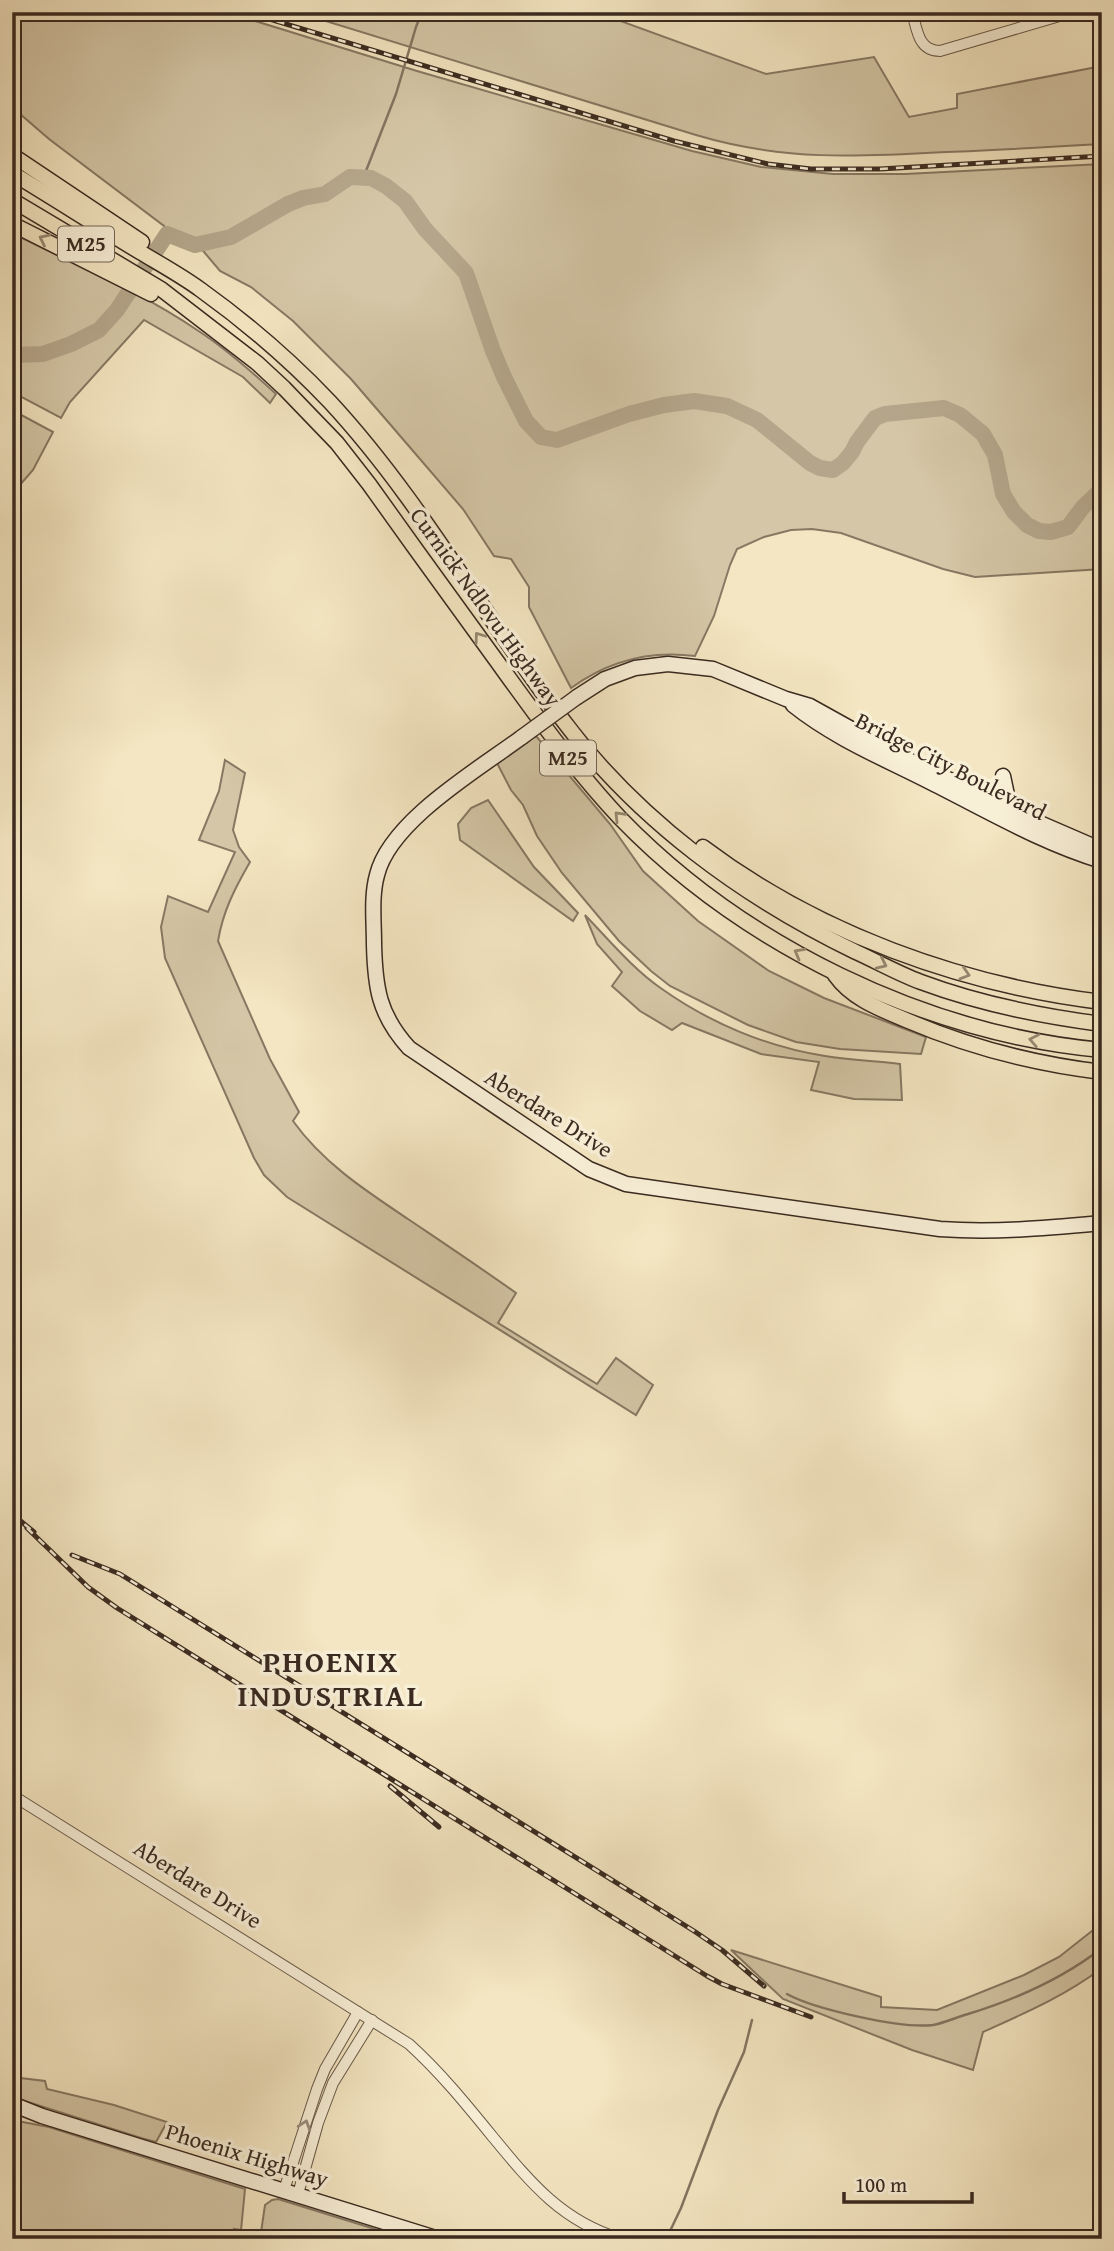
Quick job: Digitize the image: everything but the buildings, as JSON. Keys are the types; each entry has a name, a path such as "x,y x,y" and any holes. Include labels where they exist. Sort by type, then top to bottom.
{"main road":[{"path":"12,155 151,253"},
{"name":"Curnick Ndlovu Highway","path":"12,173 202,285 292,364 348,422 409,500 564,722 642,807 691,850 741,887 795,920 918,981 1013,1010 1102,1024"},
{"name":"M25","path":"12,200 158,293"},
{"path":"12,224 158,293"},
{"path":"202,285 256,321 339,400 377,445 430,517 551,693 593,746 667,820 714,856 761,885 813,915 864,939 987,981 1102,1002"},
{"name":"Curnick Ndlovu Highway","path":"158,293 187,310 257,363 284,387 337,443 576,768 653,850 715,901 792,949 876,992 977,1027 1053,1044 1102,1050"},
{"path":"831,970 845,988 859,998 921,1027 976,1047 1021,1059 1102,1072"}],"street":[{"path":"912,12 923,46 928,50 940,51 1073,12"},
{"name":"Bridge City Boulevard","path":"523,737 576,697 617,674 635,668 668,664 713,669 786,699 1015,811 1102,850"},
{"name":"Bridge City Boulevard","path":"808,710 838,735 1044,839 1102,861"},
{"name":"Aberdare Drive","path":"523,737 407,824 394,840 377,872 373,895 377,989 388,1020 409,1048 568,1156 589,1169 626,1184 940,1229 977,1232 1024,1231 1102,1223"},
{"path":"1003,776 1007,795 1015,811"},
{"name":"Aberdare Drive","path":"12,1796 409,2044 434,2067 516,2165 554,2205 585,2225 621,2239"},
{"path":"291,2192 321,2079 358,2012"},
{"path":"291,2192 333,2083 372,2020"},
{"name":"Phoenix Highway","path":"12,2104 42,2116 439,2239"},
{"name":"Phoenix Highway","path":"12,2111 42,2116"}],"shaded area":[{"path":"12,12 226,12 692,151 761,167 833,174 905,174 1102,164 1102,569 975,577 943,569 841,533 812,529 791,530 764,537 737,549 714,616 695,656 645,656 614,664 571,688 529,607 529,587 511,559 494,556 463,509 351,379 293,321 251,287 220,271 194,240 167,231 12,107"},
{"path":"305,12 596,12 766,74 874,57 909,117 957,108 957,94 1102,66 1102,144 851,156 759,149 696,135 306,15"},
{"path":"12,233 130,290 175,316 228,352 276,394 270,403 243,377 144,320 70,402 61,418 12,392"},
{"path":"12,410 53,432 33,470 12,494"},
{"path":"536,736 610,824 643,871 698,921 769,971 824,998 926,1037 921,1054 840,1049 796,1042 748,1025 670,986 651,971 619,941 562,873 537,836 523,805 511,790 497,763"},
{"path":"225,760 245,773 233,830 239,847 250,862 230,900 218,941 270,1059 299,1112 293,1121 318,1150 346,1175 516,1293 498,1323 597,1384 616,1358 653,1385 636,1415 287,1197 264,1175 165,958 161,927 168,896 208,912 235,852 199,840 219,791"},
{"path":"488,800 534,867 578,913 573,921 460,840 458,824 471,808"},
{"path":"585,915 641,973 680,1001 719,1023 761,1040 803,1052 900,1064 902,1100 854,1099 811,1090 819,1062 761,1054 682,1023 672,1030 640,1011 612,986 622,972 597,944"},
{"path":"1102,1923 1102,1968 1059,1996 983,2032 973,2070 912,2050 783,1999 731,1950 881,1997 881,2007 937,2010 1024,1975 1059,1957"},
{"path":"12,2077 45,2081 47,2089 114,2105 167,2122 156,2142 141,2138 12,2097"},
{"path":"12,2120 49,2127 245,2189 241,2230 234,2229 234,2239 12,2239"},
{"path":"278,2199 407,2239 260,2239 265,2205"}],"waterway":[{"path":"350,177 364,176 396,94 422,12"},
{"path":"12,355 43,354 99,330 117,310 167,234 195,245 231,237 288,204 325,194 350,177 371,178 405,201 425,229 466,273 504,377 526,421 541,437 557,440 629,414 694,401 727,406 757,420 810,463 833,470 852,452 875,418 885,414 944,408 960,415 983,434 995,455 1003,494 1014,512 1027,525 1039,531 1051,532 1068,527 1083,507 1102,489"},
{"path":"787,1994 817,2006 858,2017 900,2024 933,2025 1004,2002 1038,1987 1102,1948"},
{"path":"671,2229 744,2052 752,2020"}],"railway":[{"path":"246,12 674,141 768,164 811,169 880,169 1102,156"},
{"path":"12,1514 34,1532"},
{"path":"27,1528 88,1587 117,1608 707,1976 811,2017"},
{"path":"72,1555 120,1574 694,1931 722,1950 764,1986"},
{"path":"390,1786 439,1827"}],"district":[{"name":"PHOENIX INDUSTRIAL","path":"331,1679"}]}
